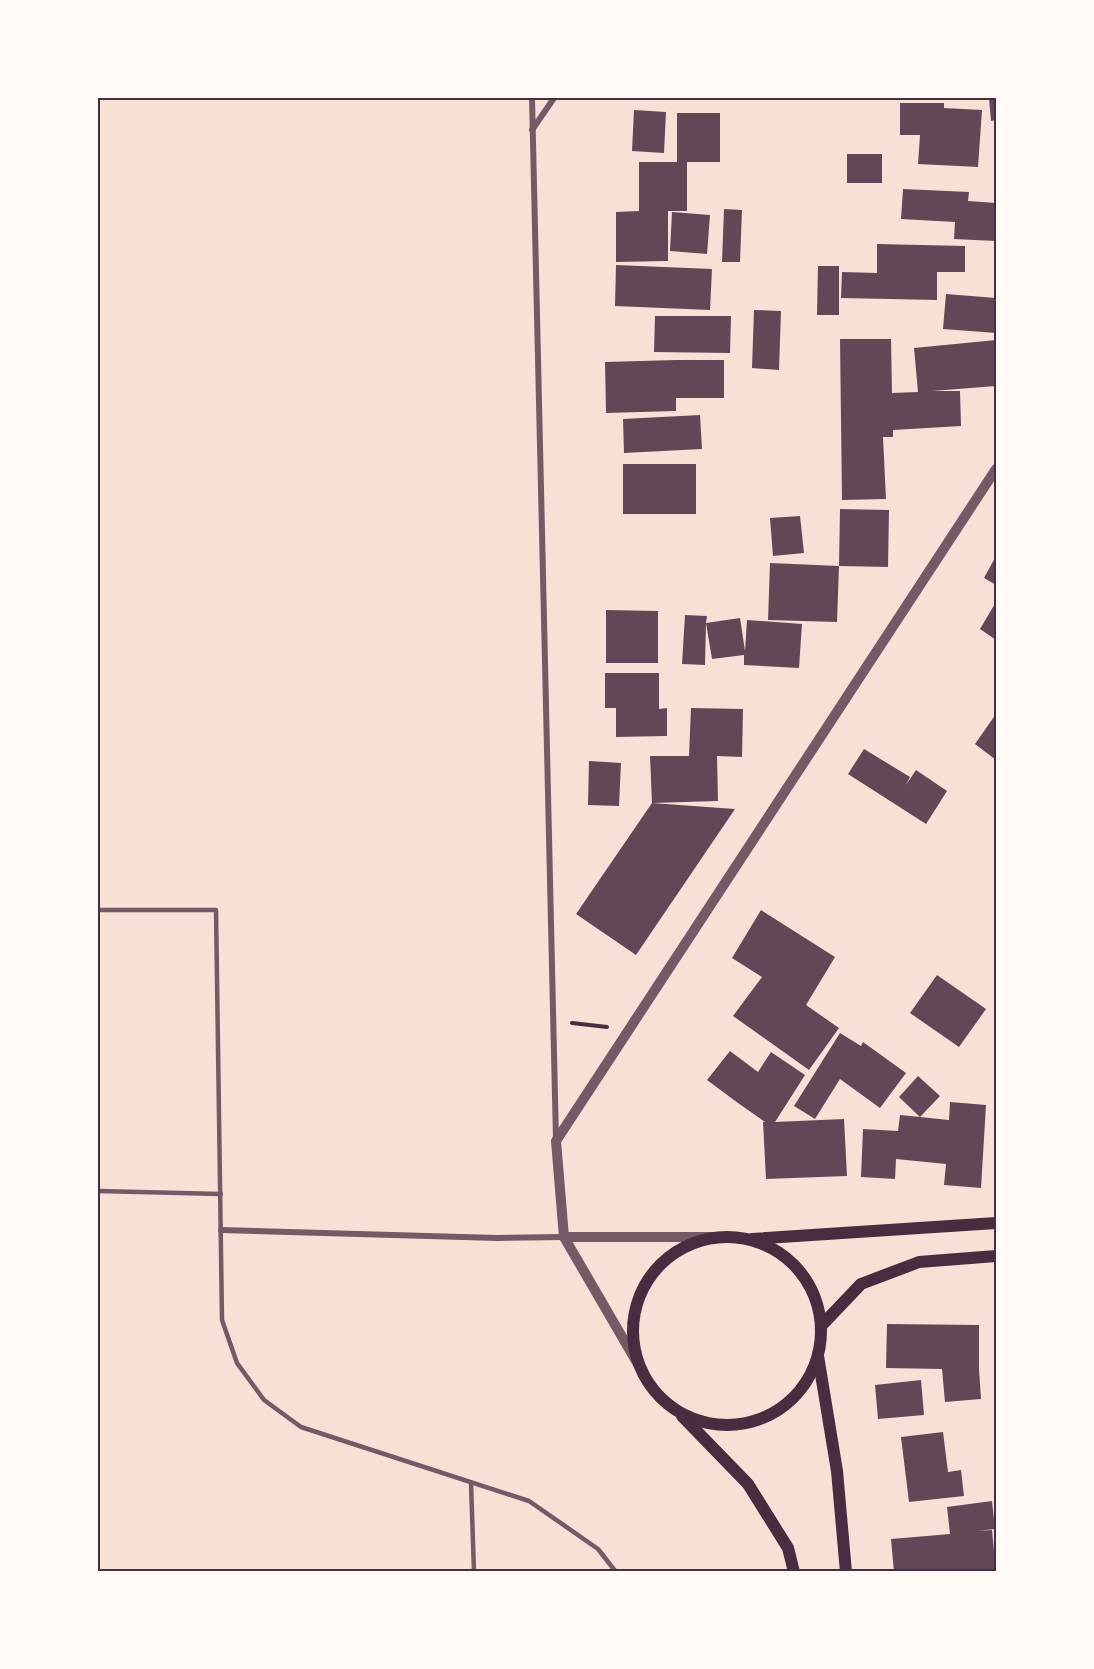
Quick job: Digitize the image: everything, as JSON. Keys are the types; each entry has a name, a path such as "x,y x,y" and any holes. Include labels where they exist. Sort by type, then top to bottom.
{"main road":[{"path":"794,1572 788,1548 748,1485 655,1391 639,1366 632,1334 636,1308 648,1280 667,1258 692,1243 721,1237 750,1240 996,1223"},
{"path":"750,1240 778,1251 800,1271 815,1296 821,1326 818,1355 837,1471 846,1572"},
{"path":"821,1326 861,1284 919,1262 996,1256"},
{"path":"677,1411 704,1423 733,1426 762,1419 787,1404 807,1382 818,1355"}],"street":[{"path":"532,98 556,1141 564,1238 639,1366"},
{"path":"532,130 554,98"},
{"path":"556,1141 996,469"},
{"path":"221,1230 497,1238 721,1237"}],"lane":[{"path":"98,910 216,910 222,1320 237,1363 264,1400 301,1427 529,1501 598,1549 616,1572"},
{"path":"98,1191 221,1194"},
{"path":"471,1483 474,1572"}],"path":[{"path":"553,1021 628,1029"}],"building":[{"path":"989,98 996,98 996,120 991,121"},
{"path":"900,103 944,103 944,108 982,110 978,167 918,164 920,135 900,135"},
{"path":"634,110 666,112 664,153 632,151"},
{"path":"677,113 720,113 720,162 687,162 687,211 668,211 668,261 616,262 616,212 639,211 639,162 677,162"},
{"path":"847,154 882,154 882,183 847,183"},
{"path":"903,189 969,192 968,201 996,203 996,241 954,239 955,222 901,219"},
{"path":"724,209 742,210 740,262 722,262"},
{"path":"672,212 710,215 707,254 670,251"},
{"path":"877,244 965,246 965,272 937,272 937,300 841,298 842,272 877,273"},
{"path":"616,265 712,269 710,310 615,306"},
{"path":"818,266 839,266 839,315 817,315"},
{"path":"946,294 996,298 996,333 943,329"},
{"path":"754,310 781,311 779,370 752,368"},
{"path":"655,316 731,316 730,353 654,352"},
{"path":"840,339 891,339 892,393 918,392 914,348 996,340 996,386 932,391 960,391 961,426 893,430 893,437 883,437 886,499 842,500"},
{"path":"724,360 724,398 676,398 676,411 606,413 605,362"},
{"path":"700,415 702,449 624,453 623,419"},
{"path":"623,464 696,464 696,514 623,514"},
{"path":"840,509 889,510 888,567 839,566"},
{"path":"800,516 804,553 773,556 770,518"},
{"path":"996,556 996,585 984,578"},
{"path":"770,563 839,566 837,622 768,620"},
{"path":"996,602 996,640 980,629"},
{"path":"606,610 658,611 658,663 606,663"},
{"path":"685,615 707,616 705,665 682,664"},
{"path":"740,618 745,651 747,620 802,624 799,668 744,665 744,655 712,659 706,623"},
{"path":"605,673 659,673 659,709 667,708 667,736 616,737 616,708 605,708"},
{"path":"691,708 743,709 742,757 717,756 718,801 652,803 650,756 689,756"},
{"path":"996,714 996,760 975,744"},
{"path":"864,749 910,777 906,785 916,770 947,791 926,824 848,774"},
{"path":"589,761 621,763 619,806 588,805"},
{"path":"652,803 735,809 636,955 576,914"},
{"path":"761,910 835,957 806,1005 839,1028 809,1070 733,1016 762,977 732,958"},
{"path":"937,975 986,1009 959,1047 910,1013"},
{"path":"840,1033 861,1046 863,1042 906,1073 880,1108 840,1079 815,1119 794,1106"},
{"path":"730,1051 758,1072 771,1052 805,1075 775,1122 844,1119 847,1176 766,1179 763,1122 765,1122 707,1080"},
{"path":"918,1076 940,1096 920,1117 899,1097"},
{"path":"950,1102 986,1105 981,1188 944,1185 946,1164 896,1159 895,1179 861,1177 863,1129 898,1131 900,1115 949,1120"},
{"path":"887,1324 979,1325 981,1399 945,1402 942,1369 886,1368"},
{"path":"921,1380 924,1415 878,1419 875,1385"},
{"path":"943,1432 948,1472 961,1470 964,1496 909,1502 901,1437"},
{"path":"992,1501 995,1529 977,1531 992,1530 996,1572 894,1572 891,1539 950,1534 947,1507"}]}
